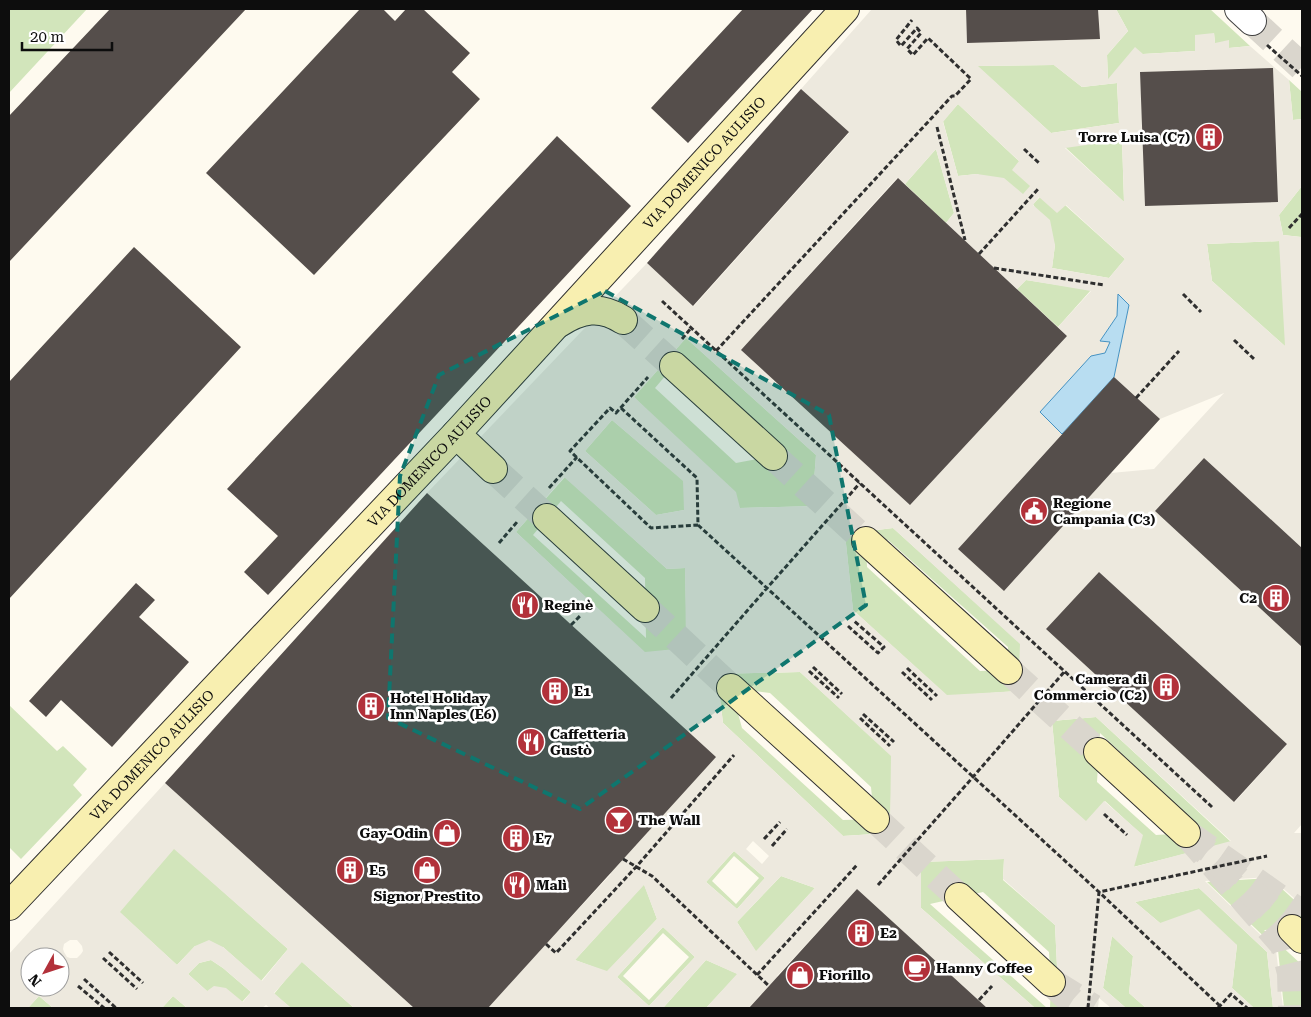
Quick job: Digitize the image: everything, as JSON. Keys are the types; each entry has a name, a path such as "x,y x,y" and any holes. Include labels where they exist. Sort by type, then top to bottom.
{"main road":[{"name":"VIA DOMENICO AULISIO","path":"9,906 456,434 845,9"},
{"path":"552,328 568,317 588,311 601,311 613,314 623,320"},
{"path":"668,360 773,456"},
{"path":"456,434 493,469"},
{"path":"547,518 645,608"},
{"path":"866,541 1008,670"},
{"path":"731,688 875,819"},
{"path":"1098,752 1186,833"},
{"path":"959,897 1051,982"}],"path":[{"path":"716,351 952,96 955,96 971,79 928,38 913,55 907,50 921,33 917,28 901,46 896,40 912,20"},
{"path":"1251,23 1302,76"},
{"path":"937,127 965,240"},
{"path":"1024,149 1039,163"},
{"path":"979,254 1038,189"},
{"path":"1290,228 1302,214"},
{"path":"994,268 1104,285"},
{"path":"1183,294 1201,312"},
{"path":"662,301 1212,807"},
{"path":"691,328 668,360 616,414 610,408 570,451 651,528 698,525 1099,892 1219,1007 1232,994 1246,1008"},
{"path":"1234,340 1254,359"},
{"path":"1136,398 1179,351"},
{"path":"621,408 697,478 698,525"},
{"path":"671,698 860,483"},
{"path":"571,625 580,616"},
{"path":"848,626 878,653 884,647 854,621"},
{"path":"812,667 842,694"},
{"path":"907,668 937,696"},
{"path":"809,671 839,698"},
{"path":"878,885 1065,671"},
{"path":"902,672 932,700"},
{"path":"863,714 894,742"},
{"path":"860,718 890,746"},
{"path":"546,944 556,953 636,867 734,755"},
{"path":"1104,814 1127,835"},
{"path":"764,839 780,822"},
{"path":"772,846 787,829"},
{"path":"1099,892 1267,856"},
{"path":"623,859 652,876 769,986"},
{"path":"757,974 857,865"},
{"path":"1088,1008 1099,892"},
{"path":"109,952 143,983"},
{"path":"103,958 137,989"},
{"path":"84,979 116,1008"},
{"path":"78,986 104,1008"},
{"path":"978,1000 992,986"}],"highlighted area":[{"path":"605,291 829,415 866,605 580,809 388,718 400,476 439,375"}],"green space":[{"path":"9,9 87,9 9,93"},
{"path":"1116,9 1210,9 1250,46 1229,48 1215,43 1214,33 1195,51 1143,54 1108,80 1107,55 1128,31"},
{"path":"1054,65 1082,87 1117,83 1119,123 1051,133 977,66"},
{"path":"1289,80 1302,92 1302,119 1293,120"},
{"path":"958,104 1020,162 1031,186 1023,195 977,174 958,176 943,121"},
{"path":"1122,140 1124,202 1065,147"},
{"path":"936,149 954,213 946,223 905,184"},
{"path":"1302,186 1302,236 1283,235 1279,215"},
{"path":"1040,197 1065,205 1125,259 1109,278 1052,268 1055,245 1033,204"},
{"path":"1280,241 1286,347 1212,281 1207,244"},
{"path":"1026,280 1091,290 1058,327 1017,289"},
{"path":"686,338 816,455 812,506 740,508 634,397","holes":["683,355 790,453 736,463 655,388"]},
{"path":"612,420 684,481 684,510 656,515 585,451"},
{"path":"565,477 667,569 685,568 687,648 645,653 516,532","holes":["561,501 645,578 646,638 533,535"]},
{"path":"893,528 1021,644 1018,691 947,696 853,610 845,534","holes":["888,540 1008,647 1008,670 980,671 867,567 866,541"]},
{"path":"800,672 892,756 890,833 843,836 723,723 717,674","holes":["731,688 770,693 871,787 874,819 843,820 742,728"]},
{"path":"9,705 57,751 63,746 87,769 73,785 82,795 21,859 9,847"},
{"path":"1096,717 1231,842 1133,867 1142,835 1105,801 1086,822 1059,797 1052,721","holes":["1100,733 1204,831 1156,835 1097,782"]},
{"path":"174,848 288,949 261,981 223,947 195,946 177,965 119,912"},
{"path":"734,851 765,878 737,909 706,882","holes":["734,856 759,878 736,904 712,881"]},
{"path":"1004,859 1003,880 1055,925 1059,1008 1050,1008 1049,952 983,892 930,904 1047,1008 1035,1008 921,908 921,862"},
{"path":"781,876 815,888 756,952 737,922"},
{"path":"1270,878 1302,907 1302,929 1264,930 1302,965 1302,1008 1284,1008 1278,950 1207,882"},
{"path":"644,884 657,919 607,972 575,960"},
{"path":"1199,888 1267,952 1273,1008 1254,1008 1232,988 1237,945 1160,923 1135,902"},
{"path":"663,927 695,957 649,1006 617,977","holes":["663,933 689,957 649,1000 623,976"]},
{"path":"1112,936 1133,956 1129,993 1146,1008 1126,1008 1103,988"},
{"path":"211,960 251,992 242,1002 207,991 188,974 199,963"},
{"path":"706,960 738,974 706,1008 663,1008"},
{"path":"301,961 354,1008 291,1008 274,994"},
{"path":"173,996 187,1008 162,1008"},
{"path":"40,997 53,1008 28,1008"}],"shaded area":[{"path":"872,9 966,9 967,43 1100,38 1098,9 1116,9 1128,31 1107,55 1108,79 1135,47 1143,54 1195,51 1195,35 1214,33 1215,43 1229,40 1229,48 1250,46 1289,80 1293,120 1302,119 1302,186 1279,215 1283,235 1302,236 1302,548 1204,458 1155,511 1302,647 1302,824 1294,833 1302,833 1302,905 1270,877 1205,881 1276,950 1283,1008 1273,1008 1267,952 1199,888 1135,902 1160,923 1199,909 1237,945 1232,988 1254,1008 1146,1008 1129,993 1133,956 1112,936 1103,988 1126,1008 1111,1008 1099,998 1098,1008 1059,1008 1055,925 1003,879 1004,859 921,862 921,908 1035,1008 987,1008 857,889 777,976 812,1008 777,1008 761,994 749,1008 706,1008 737,974 706,960 663,1008 488,1008 534,956 245,695 270,666 559,930 611,874 323,609 636,845 715,757 427,493 647,263 694,306 849,133 801,89","holes":["1054,65 1082,87 1117,83 1119,123 1051,133 978,66","1273,68 1278,201 1146,206 1140,72","958,104 1019,161 1012,170 1030,186 1023,194 1004,178 977,174 958,176 943,122","1122,140 1124,201 1065,148","936,149 954,213 946,223 1017,289 1026,280 1091,291 1058,327 1067,336 742,350 897,178 905,184","1039,197 1057,213 1066,205 1125,259 1109,278 1052,268 1055,245 1050,220 1033,205","1279,241 1285,346 1212,281 1207,244","1118,295 1129,305 1114,377 1160,419 1224,393 1154,469 1111,473 1004,591 958,549 1062,434 1041,412 1105,353 1110,342 1100,340 1117,316","686,338 816,455 812,506 740,508 736,492 634,397","612,420 683,481 684,510 656,515 585,451","564,477 667,569 685,568 686,648 645,652 516,532","893,528 1020,644 1018,691 947,695 853,610 845,534","1099,572 1287,744 1235,802 1046,629","800,672 891,756 890,833 843,836 723,723 717,674","1096,717 1231,841 1134,867 1143,835 1104,801 1086,821 1059,797 1052,721","753,841 769,856 762,864 746,849","734,851 765,878 737,909 706,882","781,876 815,888 756,951 737,922","644,885 657,919 607,971 575,960","663,927 695,957 649,1006 617,977"]},
{"path":"165,783 414,1008 354,1008 302,962 274,993 291,1008 270,1008 266,1005 262,1008 187,1008 173,996 162,1008 53,1008 40,997 70,997 70,958 77,958 83,951 82,946 77,940 70,940 64,944 63,947 20,947 20,997 38,997 28,1008 9,1008 9,954","holes":["174,849 288,949 262,981 223,947 209,940 195,946 177,965 120,912","211,960 251,992 243,1002 226,988 214,986 207,991 188,974 199,963"]}],"water":[{"path":"1118,294 1129,305 1114,377 1062,434 1040,412 1091,356 1105,353 1110,342 1100,341 1117,316"}],"building":[{"path":"110,9 246,9 9,262 9,116"},
{"path":"360,9 383,9 395,21 406,9 423,9 470,53 452,72 480,99 314,275 206,173"},
{"path":"743,9 813,9 688,143 651,108"},
{"path":"966,9 1098,9 1100,39 967,43"},
{"name":"Torre Luisa (C7)","path":"1273,68 1278,202 1145,206 1140,72"},
{"path":"801,89 849,132 693,306 647,263"},
{"path":"557,136 631,206 268,595 244,572 278,536 227,489"},
{"path":"898,178 1067,336 910,505 741,350"},
{"path":"134,247 241,347 9,599 9,382"},
{"name":"Regione Campania (C3)","path":"1114,377 1160,419 1004,591 958,549"},
{"name":"C2","path":"1204,458 1302,548 1302,647 1155,511"},
{"path":"427,493 716,757 488,1008 414,1008 165,783"},
{"name":"Camera di Commercio (C2)","path":"1099,572 1287,744 1234,802 1046,629"},
{"path":"136,583 155,600 139,617 189,662 112,747 61,700 46,717 29,701"},
{"name":"E2","path":"857,889 987,1008 749,1008"}],"tunnel":[{"path":"1252,21 1302,67"},
{"path":"623,320 674,366"},
{"path":"773,456 866,541"},
{"path":"493,469 547,518"},
{"path":"645,608 731,688"},
{"path":"1008,670 1098,752"},
{"path":"875,819 959,897"},
{"path":"1186,833 1284,945 1291,973 1292,1008"},
{"path":"1186,833 1302,914"},
{"path":"1186,833 1292,929"},
{"path":"1051,982 1093,1008"},
{"path":"1051,982 1079,1008"}],"place":[{"name":"Torre Luisa (C7)","path":"1209,137"},
{"name":"Regione Campania (C3)","path":"1034,511"},
{"name":"C2","path":"1276,598"},
{"name":"Reginè","path":"525,605"},
{"name":"Camera di Commercio (C2)","path":"1166,687"},
{"name":"E1","path":"555,691"},
{"name":"Hotel Holiday Inn Naples (E6)","path":"371,706"},
{"name":"Caffetteria Gustò","path":"531,742"},
{"name":"The Wall","path":"619,820"},
{"name":"Gay-Odin","path":"447,833"},
{"name":"E7","path":"516,838"},
{"name":"E5","path":"350,870"},
{"name":"Signor Prestito","path":"427,870"},
{"name":"Malì","path":"517,885"},
{"name":"E2","path":"861,933"},
{"name":"Hanny Coffee","path":"917,968"},
{"name":"Fiorillo","path":"800,975"}]}
